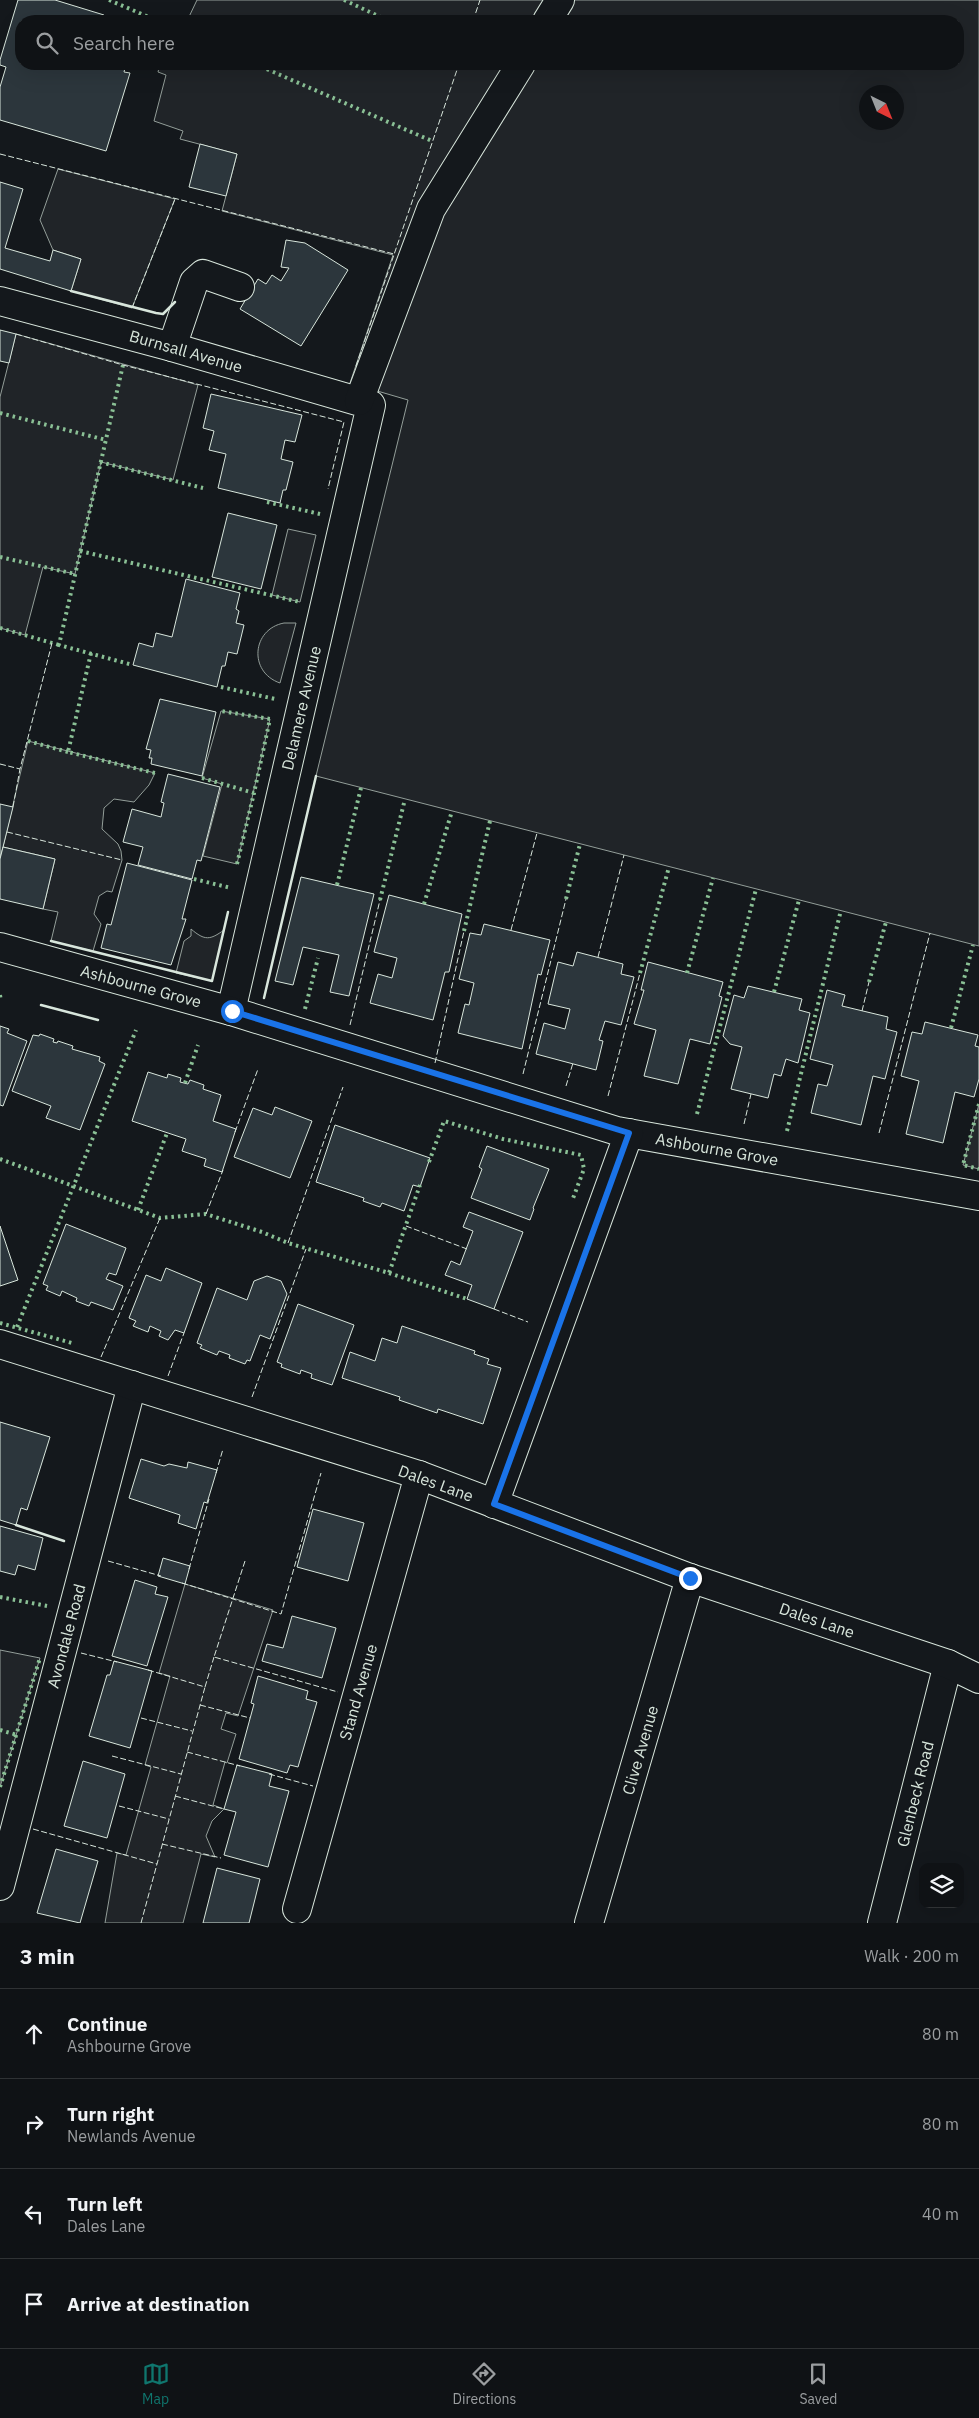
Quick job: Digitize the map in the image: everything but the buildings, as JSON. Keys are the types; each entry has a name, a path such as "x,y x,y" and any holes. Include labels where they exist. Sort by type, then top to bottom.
{"street":[{"path":"551,15 560,0"},
{"name":"Delamere Avenue","path":"232,1011 365,403 431,209 517,70"},
{"path":"172,346 194,282 203,274 240,288"},
{"name":"Burnsall Avenue","path":"0,301 172,346 365,403"},
{"name":"Ashbourne Grove","path":"0,947 232,1011 629,1133 979,1196"},
{"path":"494,1504 629,1133"},
{"name":"Dales Lane","path":"0,1344 419,1475 690,1578 948,1664 979,1679"},
{"name":"Avondale Road","path":"0,1886 132,1386"},
{"name":"Stand Avenue","path":"297,1909 419,1475"},
{"name":"Clive Avenue","path":"589,1923 690,1578"},
{"name":"Glenbeck Road","path":"882,1923 948,1664"}],"shaded area":[{"path":"197,0 979,0 979,946 316,776 408,400 350,383 393,255 222,211 237,154 180,139 183,131 154,121 166,75 158,72 158,70 964,70 964,15 190,15"},
{"path":"58,169 175,199 132,308 71,291 81,259 53,250 40,220"},
{"path":"16,334 198,385 173,480 101,462 75,574 43,567 25,635 0,628 0,397"},
{"path":"288,529 316,535 300,602 272,595"},
{"path":"284,623 296,623 280,683 270,678 263,670 259,661 258,651 265,633 273,627"},
{"path":"221,711 270,719 237,864 203,856 222,784 202,778"},
{"path":"28,741 155,773 149,785 134,802 114,799 104,808 102,829 118,844 122,860 112,892 107,891 99,896 94,914 101,924 93,951 51,941 58,912 43,909 55,859 3,847"},
{"path":"191,929 200,936 208,938 224,930 212,981 176,973 184,941 191,936"},
{"path":"979,1104 979,1169 963,1165"},
{"path":"185,1584 273,1610 238,1716 226,1713 221,1729 236,1734 227,1763 225,1762 213,1805 224,1809 212,1821 206,1836 215,1857 201,1854 183,1923 105,1923 117,1853 126,1855 151,1767 145,1765 170,1676 159,1673"},
{"path":"0,1650 40,1658 0,1787"}],"hedge":[{"path":"109,0 144,15"},
{"path":"344,0 376,15"},
{"path":"269,70 432,141"},
{"path":"123,365 59,645 133,665"},
{"path":"0,413 106,440"},
{"path":"100,462 203,488"},
{"path":"267,502 320,514"},
{"path":"80,551 300,602"},
{"path":"0,557 75,574"},
{"path":"0,628 59,645"},
{"path":"91,653 68,752 155,773"},
{"path":"221,687 275,699"},
{"path":"202,778 254,793 270,719 221,711"},
{"path":"28,741 68,752"},
{"path":"337,885 361,788"},
{"path":"237,864 254,793"},
{"path":"380,900 405,799"},
{"path":"424,904 452,811"},
{"path":"464,931 490,821"},
{"path":"566,899 580,844"},
{"path":"640,973 669,867"},
{"path":"687,973 713,878"},
{"path":"194,879 231,888"},
{"path":"697,1114 756,889"},
{"path":"774,992 799,900"},
{"path":"787,1131 841,910"},
{"path":"869,982 886,922"},
{"path":"951,1028 973,945"},
{"path":"305,1009 318,958"},
{"path":"0,995 1,1001"},
{"path":"17,1327 136,1030"},
{"path":"185,1083 198,1045"},
{"path":"979,1104 963,1165 979,1169"},
{"path":"429,1162 444,1121 503,1139 581,1155 584,1169 572,1201"},
{"path":"138,1210 167,1133"},
{"path":"0,1159 160,1218 206,1214 262,1232 288,1243 389,1273 420,1185"},
{"path":"389,1273 467,1299"},
{"path":"0,1323 72,1343"},
{"path":"0,1597 47,1606"},
{"path":"0,1787 40,1658"},
{"path":"0,1730 17,1735"}],"fence":[{"path":"475,15 480,0"},
{"path":"356,366 457,70"},
{"path":"0,154 394,254"},
{"path":"132,308 175,199"},
{"path":"16,334 123,365 344,422 328,489"},
{"path":"0,764 20,769 52,643"},
{"path":"13,807 20,769"},
{"path":"7,832 122,860"},
{"path":"511,930 537,833"},
{"path":"598,957 624,855"},
{"path":"523,1074 566,899"},
{"path":"350,1025 380,900"},
{"path":"435,1063 464,931"},
{"path":"879,1133 930,933"},
{"path":"608,1096 640,973"},
{"path":"862,1011 869,982"},
{"path":"566,1086 573,1063"},
{"path":"235,1132 258,1069"},
{"path":"288,1243 343,1087"},
{"path":"744,1124 751,1094"},
{"path":"206,1214 223,1170"},
{"path":"101,1357 160,1218"},
{"path":"406,1226 467,1249"},
{"path":"252,1397 306,1249"},
{"path":"494,1309 528,1322"},
{"path":"168,1376 184,1333"},
{"path":"216,1473 223,1449"},
{"path":"182,1583 281,1614 321,1473"},
{"path":"189,1569 209,1499"},
{"path":"108,1561 161,1576"},
{"path":"245,1561 214,1657 338,1692"},
{"path":"81,1653 117,1662"},
{"path":"148,1670 205,1687 214,1657"},
{"path":"141,1923 205,1687"},
{"path":"200,1705 250,1718"},
{"path":"141,1718 192,1731"},
{"path":"187,1752 240,1766"},
{"path":"112,1756 181,1774"},
{"path":"269,1774 313,1786"},
{"path":"175,1796 224,1809"},
{"path":"119,1806 169,1819"},
{"path":"33,1829 157,1864"},
{"path":"162,1844 221,1858"}],"wall":[{"path":"71,291 163,314 175,302"},
{"path":"264,998 316,776"},
{"path":"51,941 212,981 228,912"},
{"path":"41,1005 98,1020"},
{"path":"16,1525 64,1541"}],"route":[{"path":"232,1011 617,1131 629,1133 494,1504 690,1578"}]}
